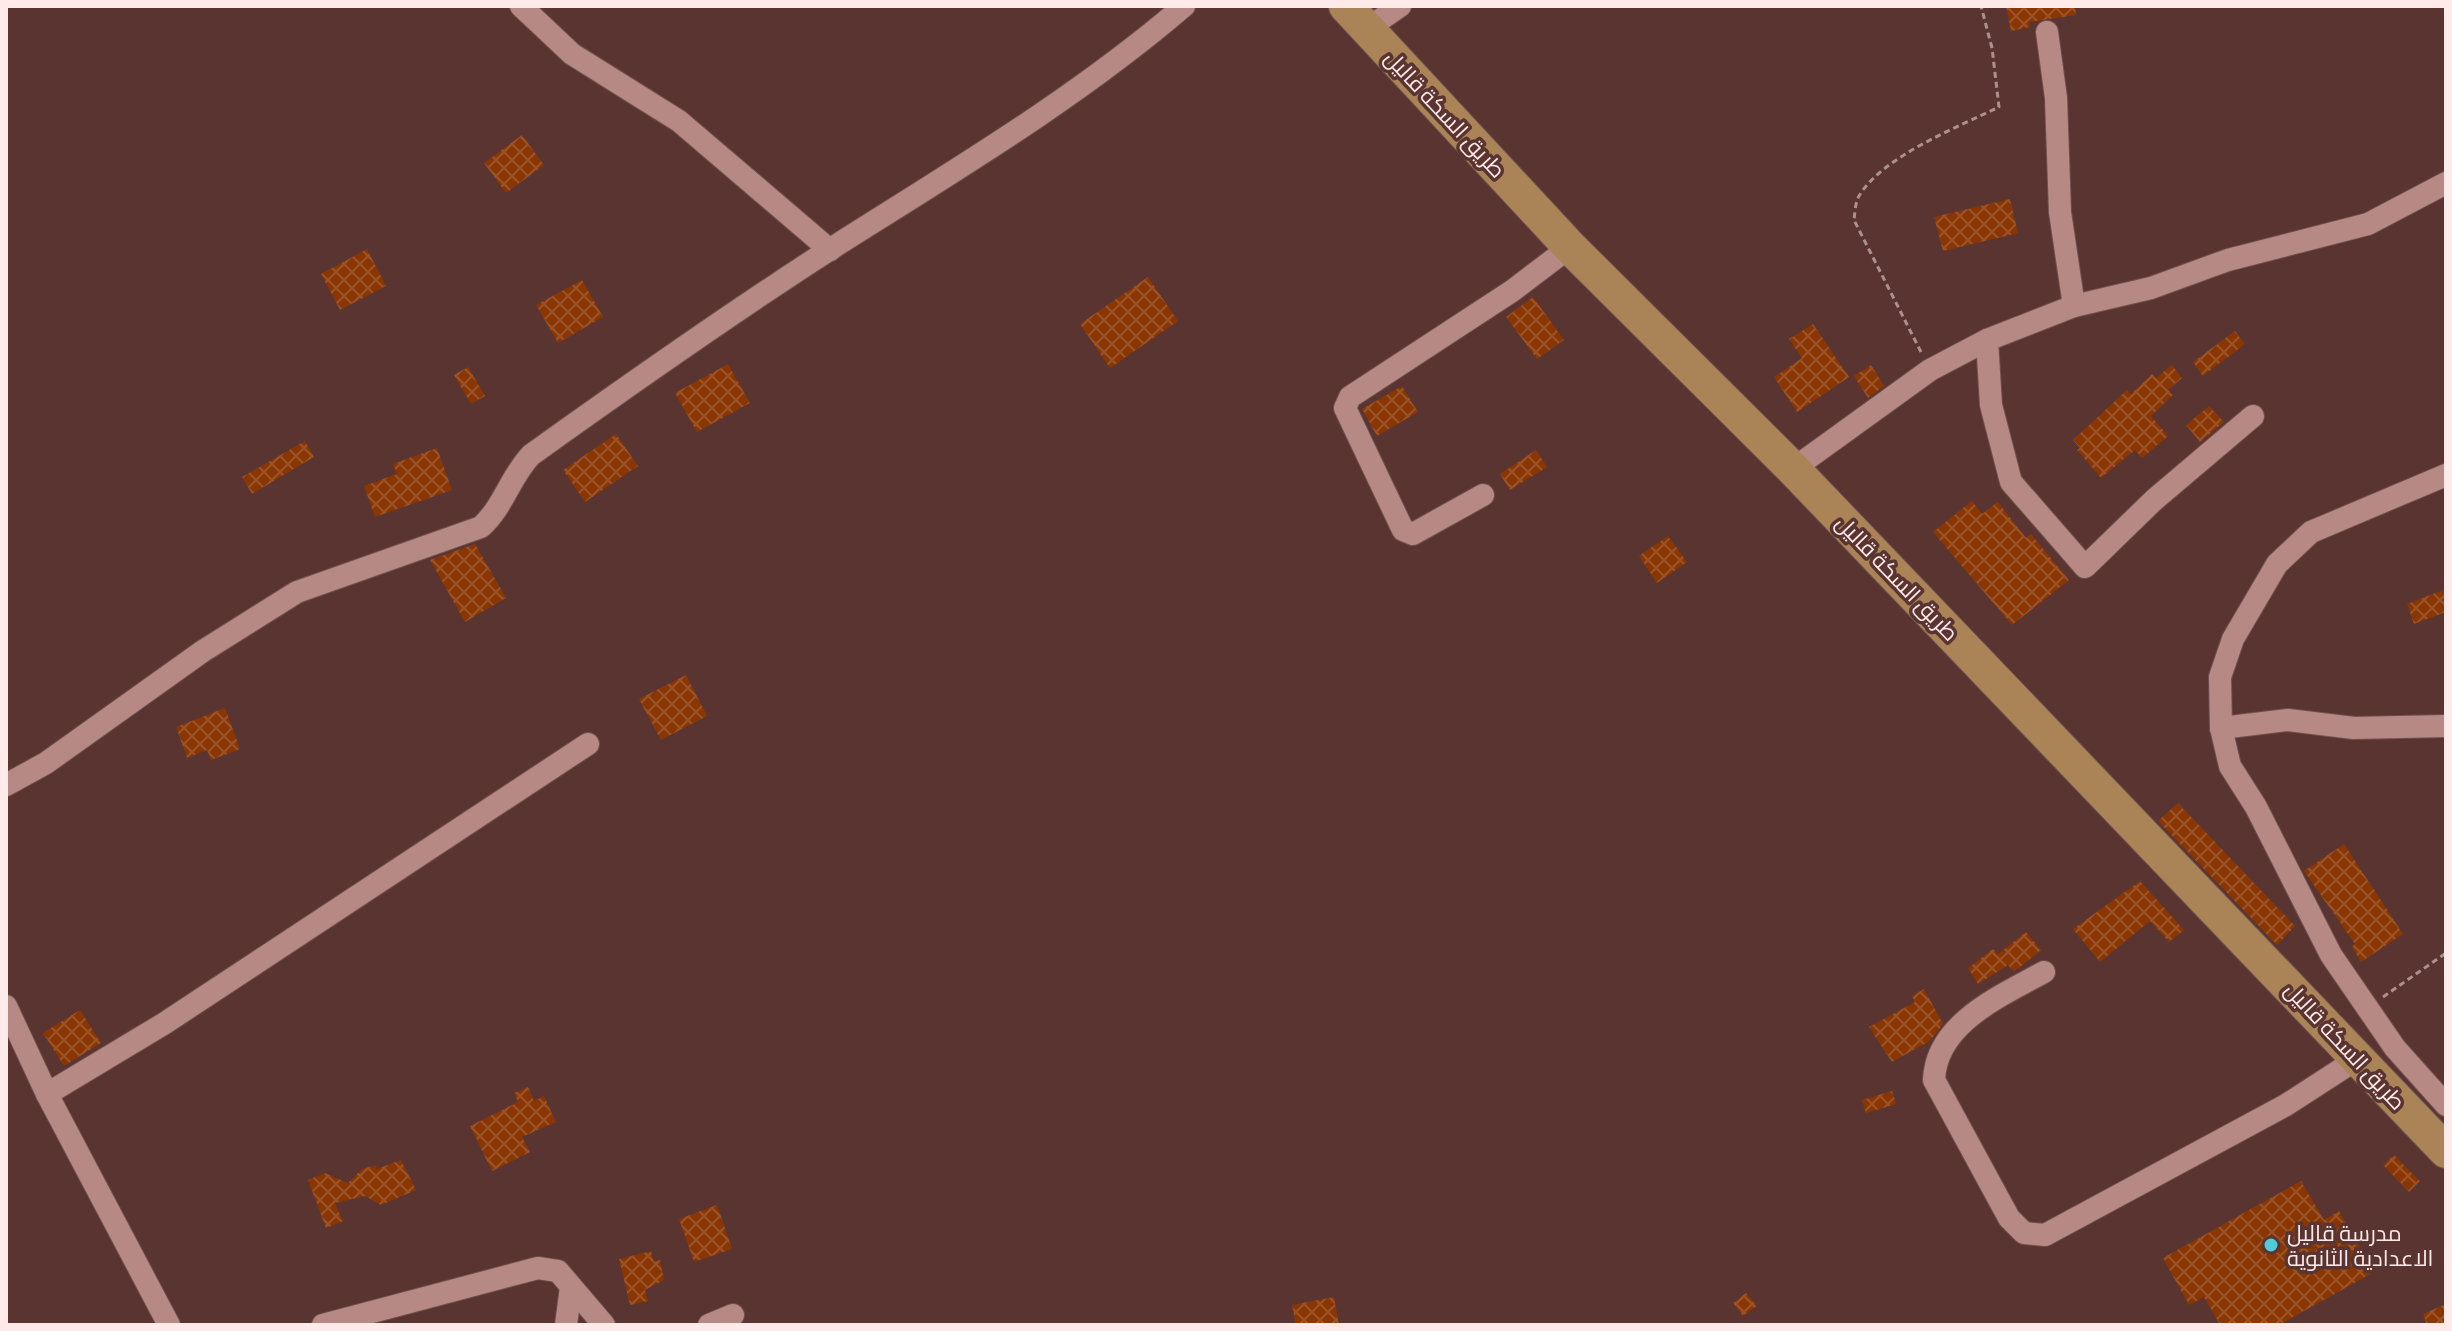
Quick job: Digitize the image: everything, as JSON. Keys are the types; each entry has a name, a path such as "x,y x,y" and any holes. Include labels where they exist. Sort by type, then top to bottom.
{"main road":[{"name":"طريق السكة قاليل","path":"1357,17 1570,247 1793,469 2446,1151"}],"street":[{"path":"521,6 572,54 679,121 830,250"},
{"path":"6,785 46,763 203,651 297,592 481,527 501,505 517,470 531,455 710,327 931,188 1062,98 1184,6"},
{"path":"1357,17 1400,6"},
{"path":"2047,32 2056,98 2060,212 2074,306"},
{"path":"1793,469 1930,370 1987,340 2074,306 2151,288 2228,260 2368,224 2446,183"},
{"path":"1483,495 1413,534 1403,530 1345,408 1350,397 1512,291 1570,247"},
{"path":"1987,340 1991,405 2011,482 2085,567 2154,500 2253,416"},
{"path":"2446,475 2311,532 2277,564 2233,639 2220,677 2221,728 2230,766 2256,807 2331,955 2395,1048 2446,1105"},
{"path":"2221,728 2288,720 2354,728 2446,726"},
{"path":"47,1094 165,1023 588,744"},
{"path":"2044,972 1962,1022 1934,1063 1934,1080 2009,1218 2024,1233 2045,1235 2070,1222 2286,1105 2357,1059"},
{"path":"6,1006 47,1094 169,1325"},
{"path":"323,1325 538,1268 558,1271 604,1325"},
{"path":"566,1325 571,1287"},
{"path":"709,1325 733,1315"}],"path":[{"path":"1930,370 1854,220 1858,198 1879,173 1932,140 1999,107 1992,48 1981,6"},
{"path":"2367,1010 2446,953"}],"building":[{"path":"2006,6 2075,6 2076,15 2029,22 2030,27 2011,31"},
{"path":"522,135 544,165 506,193 484,163"},
{"path":"2010,199 2018,233 1943,251 1934,217"},
{"path":"367,249 386,286 340,310 321,274"},
{"path":"1148,277 1178,321 1110,368 1080,324"},
{"path":"582,280 603,317 558,343 536,305"},
{"path":"1533,297 1564,340 1537,359 1506,317"},
{"path":"1813,324 1849,377 1797,412 1774,377 1802,358 1789,339"},
{"path":"2235,331 2245,344 2203,376 2193,362"},
{"path":"728,364 750,403 697,432 675,393"},
{"path":"1871,365 1884,386 1868,398 1854,376"},
{"path":"2172,365 2182,378 2168,390 2173,395 2151,416 2168,436 2142,458 2135,450 2101,478 2077,450 2080,448 2073,440 2127,390 2131,394 2152,374 2156,378"},
{"path":"468,367 485,396 471,404 454,375"},
{"path":"1402,386 1418,412 1377,436 1362,409"},
{"path":"2209,406 2224,422 2200,442 2186,425"},
{"path":"616,434 638,466 585,502 563,470"},
{"path":"305,441 314,457 252,494 242,477"},
{"path":"437,448 452,490 375,517 364,486 397,474 393,464"},
{"path":"1536,450 1547,467 1510,490 1500,474"},
{"path":"1972,501 1982,514 1998,502 2026,538 2031,534 2069,580 2012,625 1933,532"},
{"path":"1668,536 1687,562 1657,583 1639,556"},
{"path":"475,544 506,598 465,622 430,560"},
{"path":"2446,589 2446,612 2414,624 2407,604"},
{"path":"686,675 707,716 661,740 639,699"},
{"path":"225,708 240,749 211,760 207,750 187,758 176,727"},
{"path":"2178,803 2295,926 2277,945 2158,821"},
{"path":"2344,844 2403,934 2361,962 2352,947 2355,944 2304,871"},
{"path":"2140,881 2184,930 2169,942 2150,921 2100,962 2073,929"},
{"path":"2026,932 2041,950 2014,972 2008,965 1978,984 1968,968 1993,949 1998,954"},
{"path":"1924,989 1943,1024 1930,1041 1892,1062 1869,1027 1915,1002 1912,996"},
{"path":"80,1010 101,1043 64,1066 43,1033"},
{"path":"528,1087 534,1101 544,1096 556,1122 522,1137 530,1152 492,1171 470,1126 518,1102 514,1093"},
{"path":"1892,1091 1896,1104 1866,1113 1862,1100"},
{"path":"2394,1155 2420,1181 2409,1192 2383,1165"},
{"path":"401,1160 416,1190 381,1205 365,1196 335,1203 343,1221 326,1228 308,1180 325,1173 348,1183 362,1169 376,1165 377,1169"},
{"path":"2301,1181 2324,1220 2339,1211 2374,1272 2279,1325 2220,1325 2204,1297 2189,1305 2163,1258"},
{"path":"717,1205 732,1249 694,1262 679,1219"},
{"path":"651,1251 654,1262 660,1260 664,1280 645,1290 648,1301 630,1305 619,1259"},
{"path":"1746,1293 1757,1306 1743,1316 1733,1303"},
{"path":"1334,1297 1339,1325 1296,1325 1292,1305"},
{"path":"2446,1304 2446,1325 2427,1325 2423,1314"}],"place":[{"name":"مدرسة قاليل الاعدادية الثانوية","path":"2271,1245"}]}
